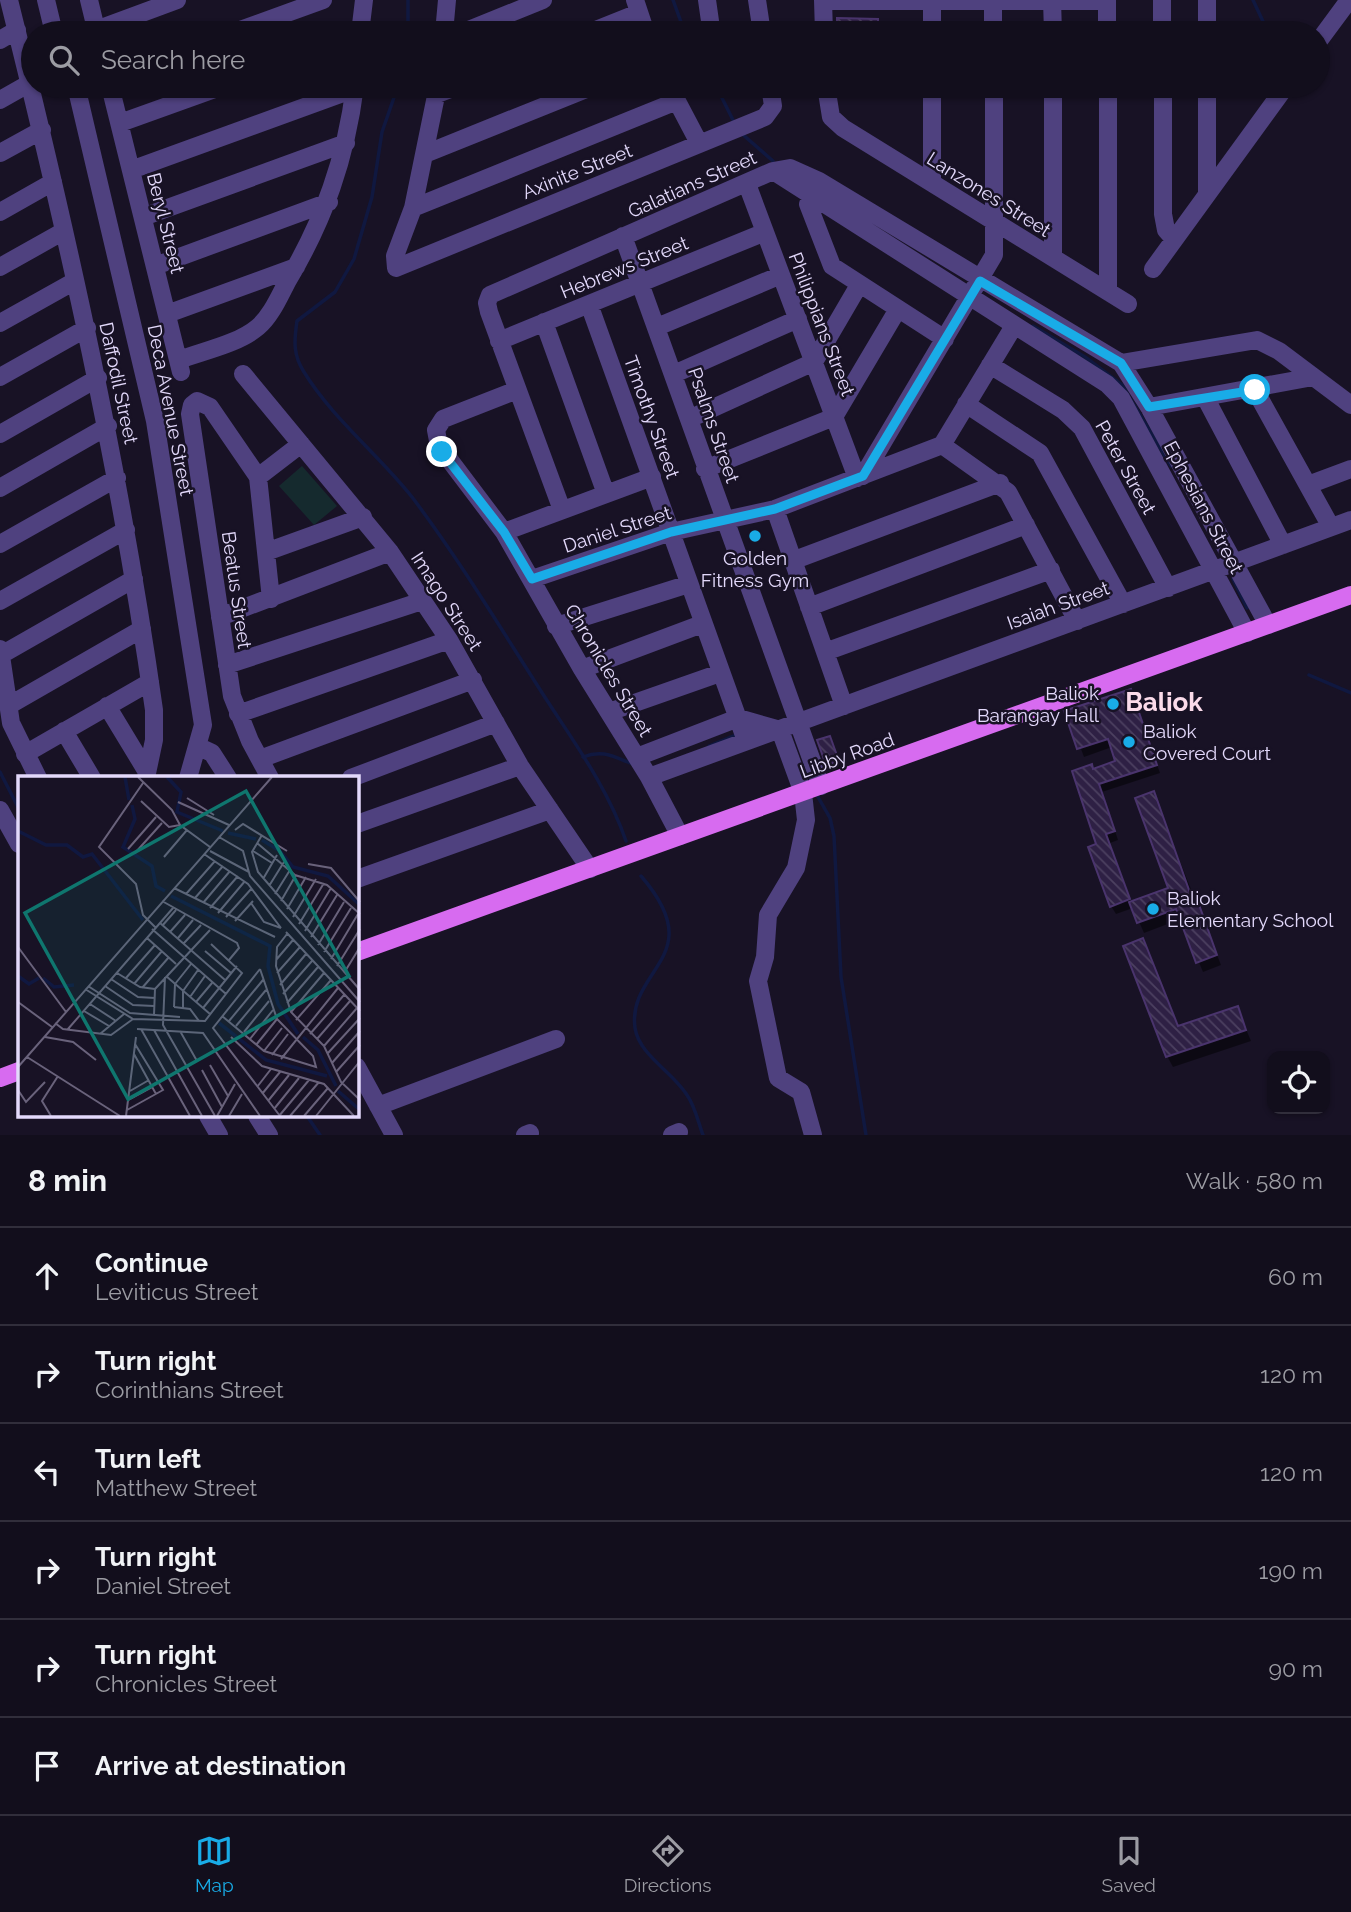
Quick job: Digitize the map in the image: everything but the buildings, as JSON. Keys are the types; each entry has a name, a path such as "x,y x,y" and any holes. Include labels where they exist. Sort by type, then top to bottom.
{"main road":[{"name":"Libby Road","path":"359,945 590,869 1351,595"},
{"path":"0,1078 18,1071"}],"street":[{"name":"Daffodil Street","path":"9,0 21,46"},
{"path":"46,0 51,21"},
{"path":"55,0 60,21"},
{"path":"89,0 94,21"},
{"path":"123,21 177,0"},
{"path":"265,21 323,0"},
{"path":"361,21 363,0"},
{"path":"445,21 447,0"},
{"path":"491,21 543,0"},
{"path":"707,0 710,21"},
{"path":"757,0 760,21"},
{"path":"993,0 993,21"},
{"path":"1052,0 1052,21"},
{"path":"824,21 823,1 1052,0 1107,0 1107,21"},
{"path":"1162,0 1163,21"},
{"path":"1207,0 1207,21"},
{"path":"1330,24 1349,0"},
{"path":"932,1 932,21"},
{"path":"610,21 636,7"},
{"path":"0,40 17,30"},
{"path":"0,100 21,88"},
{"name":"Daffodil Street","path":"34,98 98,378 126,530 155,725 146,775"},
{"name":"Deca Avenue Street","path":"74,98 148,412 169,536 184,632 197,746 189,776"},
{"name":"Beryl Street","path":"113,98 180,366 248,334 259,326 296,267"},
{"path":"120,124 190,98"},
{"path":"131,170 328,98"},
{"path":"167,314 296,267 329,202 346,143 353,98"},
{"path":"412,208 436,98"},
{"path":"425,154 564,98"},
{"path":"412,208 662,98"},
{"path":"676,98 699,144"},
{"name":"Axinite Street","path":"412,208 395,256 396,268 765,117 772,111 771,98"},
{"name":"Lanzones Street","path":"828,98 831,117 843,128 1128,304"},
{"path":"932,98 932,183"},
{"path":"860,477 994,255 997,223 994,98"},
{"path":"1053,98 1053,258"},
{"path":"1108,98 1108,292"},
{"path":"1163,98 1163,214 1166,230 1174,239"},
{"path":"1207,98 1207,195"},
{"path":"1153,269 1277,98"},
{"path":"0,153 42,130"},
{"path":"143,217 346,143"},
{"name":"Galatians Street","path":"499,341 489,312 488,299 499,289 773,171"},
{"name":"Ephesians Street","path":"773,171 815,188 970,298 1090,372 1121,398 1247,633"},
{"path":"0,212 53,182"},
{"name":"Philippians Street","path":"747,184 834,417 860,477"},
{"path":"945,339 859,285 828,261 809,211 815,188 1121,363 1149,407 1268,625"},
{"path":"155,266 329,202"},
{"path":"0,267 64,231"},
{"name":"Hebrews Street","path":"499,341 765,232"},
{"name":"Psalms Street","path":"623,236 821,786"},
{"path":"657,327 781,275"},
{"path":"0,323 75,281"},
{"path":"689,419 814,362 859,285"},
{"name":"Timothy Street","path":"589,304 746,741"},
{"path":"705,469 834,417 898,309"},
{"path":"674,374 797,319"},
{"path":"544,323 606,494"},
{"path":"1014,326 942,445 1000,483 1012,499 1077,621"},
{"path":"0,377 87,328"},
{"path":"1121,363 1257,340 1271,346 1351,405"},
{"path":"499,341 562,510"},
{"name":"Peter Street","path":"990,365 1074,418 1168,588"},
{"name":"Imago Street","path":"243,374 390,552 449,640 520,766 590,869"},
{"path":"1149,407 1255,390 1312,377"},
{"path":"0,434 98,378"},
{"name":"Chronicles Street","path":"517,390 443,418 435,436 442,452 504,532 556,626 649,777 680,836"},
{"path":"1255,390 1331,527"},
{"path":"1205,397 1283,545"},
{"name":"Beatus Street","path":"258,477 210,407 202,401 195,402 190,414 227,665 238,714 269,776"},
{"path":"966,404 1040,453 1122,604"},
{"path":"0,488 108,426"},
{"path":"271,599 258,477 301,444"},
{"name":"Daniel Street","path":"532,579 671,532 726,522 775,509 942,445"},
{"path":"1308,485 1351,469"},
{"path":"504,532 652,477"},
{"path":"0,544 117,478"},
{"path":"792,561 1000,483"},
{"path":"775,509 844,706"},
{"path":"266,552 363,517"},
{"name":"Isaiah Street","path":"649,777 1351,520"},
{"path":"809,607 1026,525"},
{"path":"0,601 126,530"},
{"path":"220,617 390,552"},
{"path":"825,652 1051,570"},
{"path":"37,776 11,723 1,652 134,579"},
{"path":"556,626 689,584"},
{"path":"227,665 422,601"},
{"path":"582,669 702,624"},
{"path":"8,706 142,629"},
{"path":"238,714 449,640"},
{"path":"609,712 720,673"},
{"path":"260,759 473,680"},
{"path":"25,754 150,682"},
{"path":"107,706 146,775"},
{"path":"637,757 738,718 780,730 803,793 806,820 796,869 768,915 765,957 758,985 778,1078 801,1092 813,1135"},
{"path":"356,776 496,723"},
{"path":"64,731 91,776"},
{"path":"197,746 212,753 227,776"},
{"path":"359,823 520,766"},
{"path":"0,810 18,842"},
{"path":"359,878 551,810"},
{"path":"378,1106 556,1039"},
{"path":"359,1071 394,1135"},
{"path":"209,1118 219,1135"},
{"path":"258,1118 269,1135"}],"green space":[{"path":"302,466 337,506 314,525 279,486"}],"waterway":[{"path":"408,0 408,21"},
{"path":"673,0 681,21"},
{"path":"1253,0 1263,21"},
{"path":"394,98 382,132 372,197 354,259 335,292 297,321 296,354 304,372 328,405 412,497 477,591 587,762 609,800 626,841"},
{"path":"722,98 735,124"},
{"path":"741,133 773,161"},
{"path":"1033,326 1085,357 1122,385 1171,466"},
{"path":"1233,579 1247,608"},
{"path":"1309,675 1351,693"},
{"path":"709,746 738,734"},
{"path":"583,757 603,754 633,764"},
{"path":"803,764 808,776"},
{"path":"0,772 18,807"},
{"path":"818,797 830,818 834,836 841,977 866,1135"},
{"path":"641,876 661,903 668,925 668,944 642,990 636,1008 635,1028 643,1047 690,1099 703,1135"},
{"path":"308,1118 320,1135"}],"place":[{"name":"Golden Fitness Gym","path":"755,536"},
{"name":"Baliok Barangay Hall","path":"1113,704"},
{"name":"Baliok Covered Court","path":"1129,742"},
{"name":"Baliok Elementary School","path":"1153,909"}],"district":[{"name":"Baliok","path":"1164,702"}],"route":[{"path":"442,452 504,532 532,579 671,532 726,522 775,509 863,476 980,281 1121,363 1149,407 1255,390"}]}
